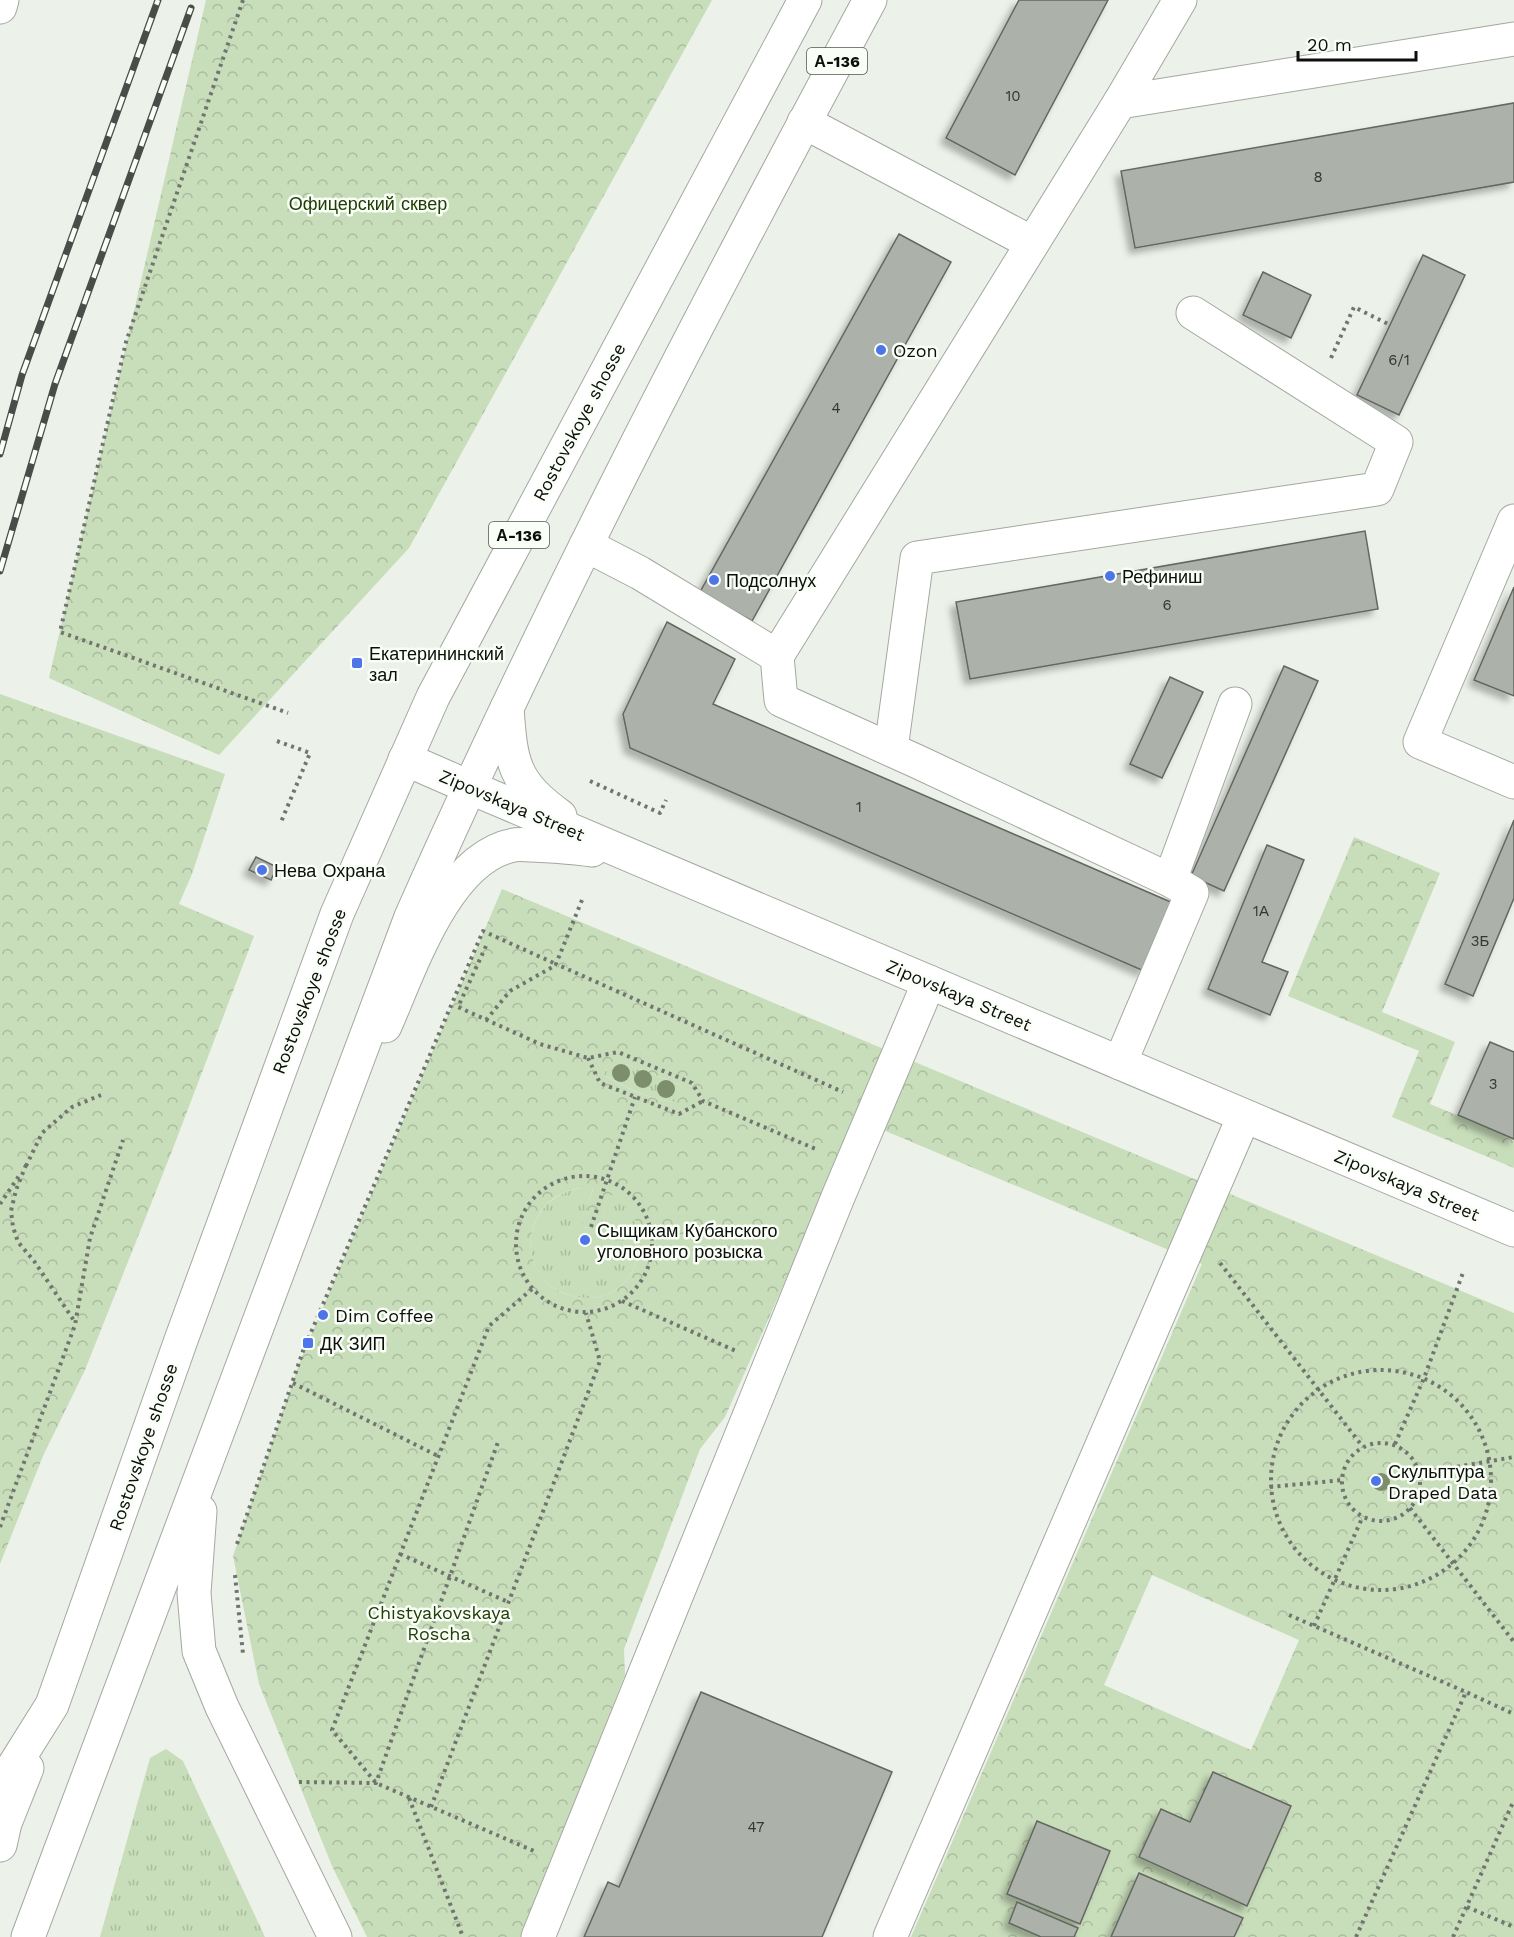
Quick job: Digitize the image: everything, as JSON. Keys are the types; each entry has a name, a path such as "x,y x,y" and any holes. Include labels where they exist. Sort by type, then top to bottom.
{"main road":[{"path":"0,7 2,0"},
{"name":"Rostovskoye shosse","path":"0,1788 52,1705 181,1340 333,926 405,759 444,677 805,0"},
{"name":"А-136","path":"469,787 586,545 804,122 870,0"},
{"path":"1120,1064 1192,893 1170,880 781,700 777,656 1120,102 1180,0"},
{"path":"1120,102 1514,39"},
{"path":"804,122 1032,243"},
{"path":"891,749 917,558 1377,489 1396,442 1193,313"},
{"path":"1514,521 1420,742 1514,782"},
{"path":"586,545 640,573 777,656"},
{"path":"1170,880 1235,704"},
{"path":"507,708 510,750 519,777 540,802 593,840"},
{"name":"Zipovskaya Street","path":"405,759 1514,1230"},
{"path":"28,1937 411,918 469,787"},
{"path":"348,1084 377,1044 433,918 464,873 487,855 514,845 567,846 635,857"},
{"path":"538,1937 838,1197 929,982"},
{"path":"890,1937 1244,1116"},
{"path":"206,1465 194,1593 199,1651 222,1707 334,1937"},
{"path":"0,1845 5,1823 52,1705"}],"path":[{"path":"243,0 126,342 60,632 288,713"},
{"path":"1316,392 1354,307 1390,325"},
{"path":"277,741 310,753 281,822"},
{"path":"590,781 660,813 666,800"},
{"path":"486,1020 510,991 556,964 582,900"},
{"path":"237,1545 303,1351 483,931 851,1095"},
{"path":"486,946 459,1007 540,1044 588,1058 618,1052 692,1083 703,1101 827,1154"},
{"path":"588,1058 600,1083 678,1114 703,1101"},
{"path":"75,1323 34,1261 18,1242 11,1211 16,1190 42,1132 72,1107 101,1095"},
{"path":"591,1227 635,1097"},
{"path":"0,1527 75,1323 90,1238 123,1140"},
{"path":"0,1204 26,1165"},
{"path":"585,1175 607,1179 626,1190 641,1205 650,1225 653,1246 649,1267 638,1286 622,1301 605,1309 586,1312 567,1310 549,1303 532,1288 520,1269 516,1247 518,1225 528,1205 543,1189 563,1179 585,1175"},
{"path":"1195,1230 1363,1447"},
{"path":"1395,1444 1424,1378 1464,1270"},
{"path":"376,1783 332,1730 489,1326 532,1288"},
{"path":"622,1301 736,1351"},
{"path":"431,1807 600,1361 586,1312"},
{"path":"1374,1370 1399,1371 1424,1378 1443,1388 1461,1403 1475,1420 1485,1441 1490,1462 1492,1485 1489,1507 1472,1543 1447,1569 1425,1582 1399,1589 1372,1590 1347,1586 1323,1574 1302,1558 1286,1537 1275,1513 1270,1487 1271,1462 1278,1438 1290,1416 1307,1397 1327,1383 1350,1374 1374,1370"},
{"path":"293,1383 438,1455"},
{"path":"376,1783 498,1442"},
{"path":"1377,1442 1395,1444 1408,1453 1418,1467 1421,1481 1419,1494 1402,1516 1388,1521 1373,1520 1363,1516 1348,1503 1342,1488 1343,1473 1349,1459 1363,1447 1377,1442"},
{"path":"1420,1473 1514,1457"},
{"path":"1270,1487 1343,1480"},
{"path":"1410,1508 1514,1642"},
{"path":"1314,1626 1363,1516"},
{"path":"400,1554 508,1602"},
{"path":"234,1567 243,1658"},
{"path":"1289,1615 1514,1714"},
{"path":"1356,1937 1466,1692"},
{"path":"297,1782 376,1783 568,1865"},
{"path":"409,1797 463,1937"},
{"path":"1453,1937 1514,1800"},
{"path":"1467,1907 1514,1927"}],"green space":[{"name":"Офицерский сквер","path":"206,0 712,0 409,548 219,755 49,678"},
{"path":"0,694 225,774 192,874 179,904 254,936 85,1370 43,1456 0,1564"},
{"path":"1354,837 1440,873 1382,1012 1455,1042 1430,1104 1514,1139 1514,1168 1392,1117 1419,1051 1288,996"},
{"name":"Chistyakovskaya Roscha","path":"502,889 1514,1313 1514,1937 1234,1937 1242,1917 1139,1873 1111,1937 1074,1937 1077,1927 1018,1902 1009,1923 1041,1937 911,1937 1202,1264 857,1119 725,1417 700,1449 624,1649 625,1675 521,1937 367,1937 332,1866 259,1684 233,1556 300,1361","holes":["626,1064 678,1084 683,1089 683,1094 676,1102 639,1093 604,1075 607,1066","581,1188 593,1189 581,1228 591,1227 598,1233 609,1194 626,1207 636,1223 640,1242 637,1260 629,1277 616,1289 599,1297 578,1297 557,1290 542,1277 533,1260 531,1242 534,1224 544,1207 560,1195","1152,1575 1299,1640 1251,1750 1104,1685","1213,1772 1291,1806 1247,1906 1139,1857 1161,1809 1190,1822"]},
{"path":"610,1064 626,1064 678,1084 683,1089 683,1094 676,1102 638,1092 604,1075"},
{"path":"581,1188 593,1188 582,1228 591,1227 598,1232 609,1193 626,1206 636,1223 640,1242 637,1260 629,1277 616,1289 599,1297 578,1297 557,1290 542,1277 533,1261 531,1242 534,1224 544,1208 560,1195"},
{"path":"166,1749 183,1761 265,1937 100,1937 150,1758"}],"building":[{"path":"1019,0 1108,0 1015,175 946,138"},
{"path":"1514,103 1514,182 1135,248 1121,171"},
{"path":"899,234 951,262 752,621 700,592"},
{"path":"1423,255 1465,275 1399,415 1357,395"},
{"path":"1263,272 1311,295 1291,338 1243,315"},
{"path":"1365,531 1378,609 970,679 956,602"},
{"path":"1514,587 1514,696 1474,680"},
{"path":"667,622 735,659 713,704 1173,903 1144,971 630,748 623,714"},
{"path":"1284,666 1318,681 1224,891 1191,876"},
{"path":"1170,677 1203,692 1162,778 1130,764"},
{"path":"1514,820 1514,898 1473,996 1445,984"},
{"path":"1267,845 1304,860 1262,962 1288,972 1270,1015 1208,989"},
{"path":"256,857 277,867 271,880 249,870"},
{"path":"1490,1042 1514,1052 1514,1139 1458,1115"},
{"path":"701,1692 892,1772 822,1937 584,1937 608,1882 619,1887"},
{"path":"1213,1772 1291,1806 1247,1906 1139,1857 1161,1809 1190,1822"},
{"path":"1037,1821 1110,1851 1080,1924 1007,1894"},
{"path":"1139,1873 1243,1918 1234,1937 1111,1937"},
{"path":"1017,1902 1078,1928 1074,1937 1041,1937 1009,1923"}],"railway":[{"path":"0,454 22,375 158,0"},
{"path":"0,571 55,384 191,8"}],"place":[{"name":"Ozon","path":"881,350"},
{"name":"Рефиниш","path":"1110,576"},
{"name":"Подсолнух","path":"714,580"},
{"name":"Екатерининский зал","path":"357,663"},
{"name":"Нева Охрана","path":"262,870"},
{"name":"Сыщикам Кубанского уголовного розыска","path":"585,1240"},
{"name":"Dim Coffee","path":"323,1315"},
{"name":"ДК ЗИП","path":"308,1343"},
{"name":"Скульптура Draped Data","path":"1376,1481"}]}
